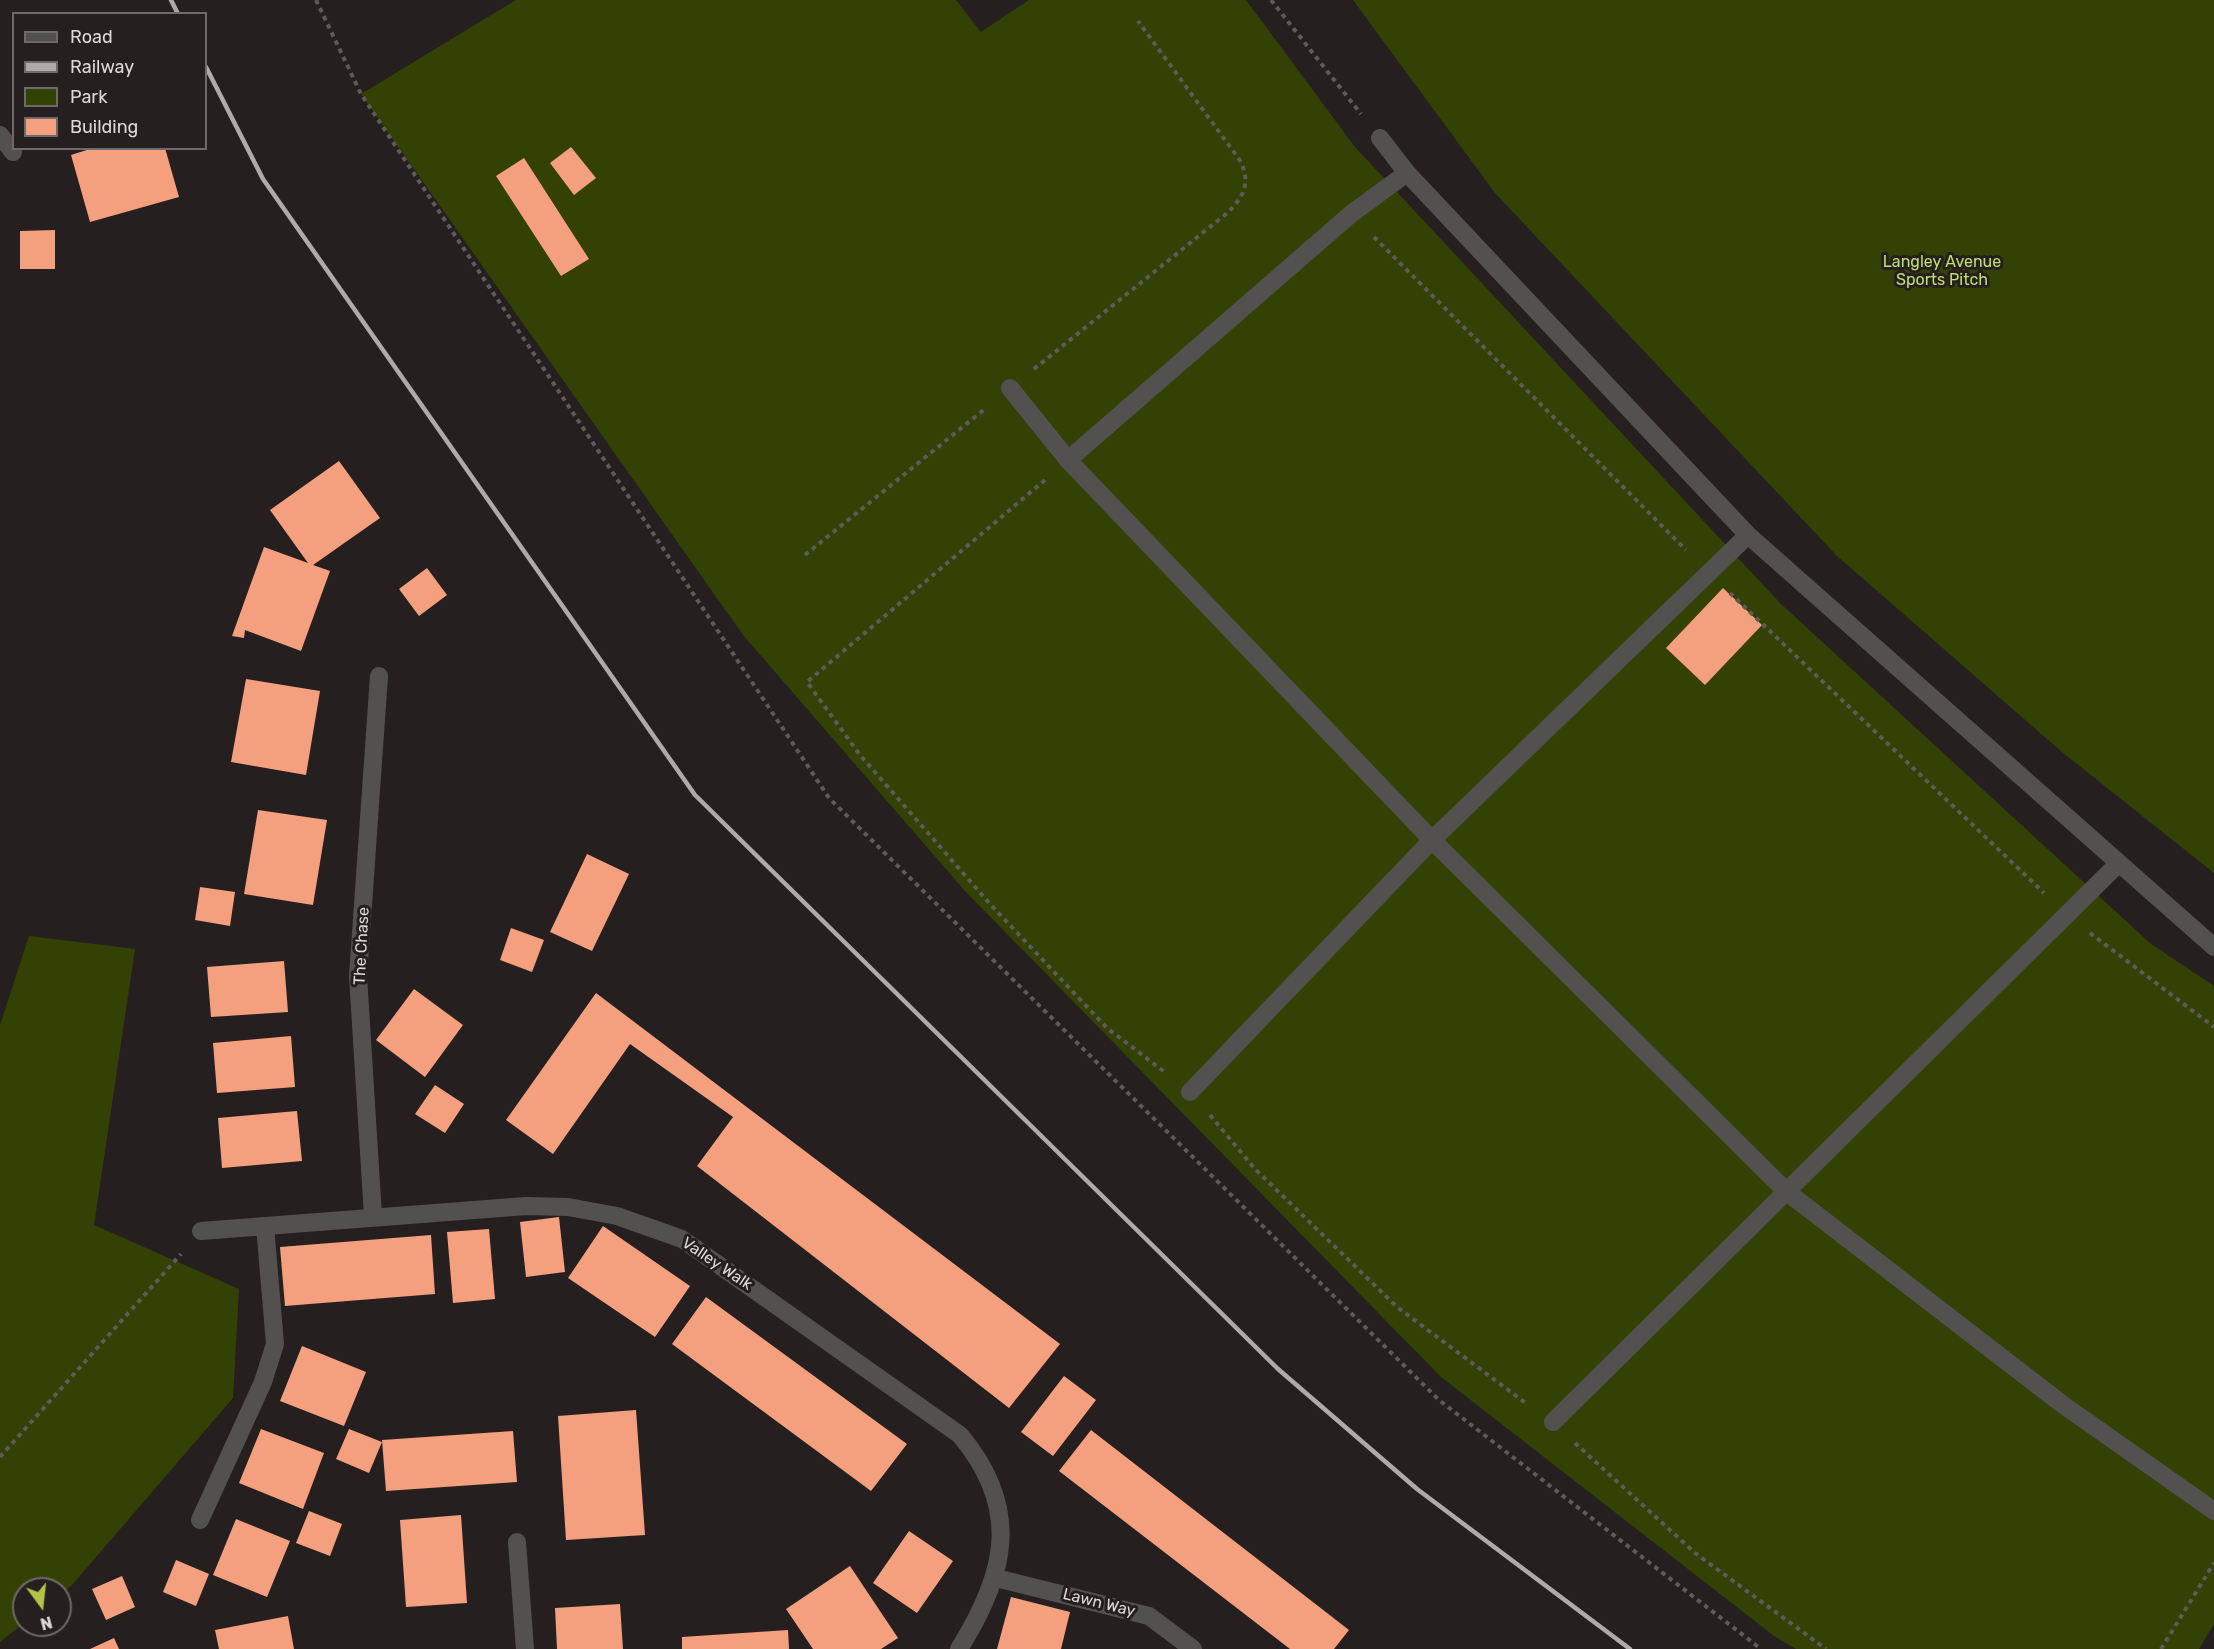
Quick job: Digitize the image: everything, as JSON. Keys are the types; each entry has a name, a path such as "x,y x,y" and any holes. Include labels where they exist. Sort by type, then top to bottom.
{"street":[{"path":"0,135 13,152"},
{"path":"1380,138 1407,174 1748,535 2214,948"},
{"path":"1068,460 1351,214 1407,174"},
{"path":"1010,388 1068,460 1432,840 1787,1192 2062,1404 2214,1511"},
{"path":"1190,1092 1432,840 1748,535"},
{"name":"The Chase","path":"373,1216 358,976 379,676"},
{"path":"1553,1422 2119,863"},
{"name":"Valley Walk","path":"201,1231 504,1207 568,1207 633,1220 682,1239 960,1435 980,1463 996,1506 1000,1526 1000,1552 996,1578 976,1622 959,1649"},
{"path":"200,1520 263,1382 275,1344 265,1226"},
{"path":"517,1542 525,1649"},
{"name":"Lawn Way","path":"996,1578 1149,1616 1193,1649"}],"path":[{"path":"316,0 361,94 829,798 1439,1400 1761,1649"},
{"path":"1271,0 1380,138"},
{"path":"805,555 1226,214 1240,200 1245,190 1245,170 1239,159 1138,21"},
{"path":"1351,214 1709,573 2066,915 2214,1027"},
{"path":"0,1457 201,1231"},
{"path":"2161,1649 2214,1563"}],"green space":[{"path":"516,0 956,0 981,32 1029,0 1246,0 1355,147 1780,603 2151,944 2214,986 2214,1624 2199,1649 1796,1649 1774,1636 1441,1377 965,891 743,635 361,94"},
{"name":"Langley Avenue Sports Pitch","path":"1353,0 2214,0 2214,873 2062,752 1837,556 1495,193"},
{"path":"29,936 135,949 94,1225 239,1289 233,1398 72,1585 72,1577 12,1577 12,1632 0,1642 0,1025"}],"building":[{"path":"571,147 596,178 574,195 550,163"},
{"path":"87,150 166,150 179,197 90,222 71,155"},
{"path":"524,158 589,259 561,276 496,176"},
{"path":"55,230 55,269 20,269 20,231"},
{"path":"339,461 380,518 313,565 330,571 301,651 245,630 244,638 232,636 264,547 308,563 270,510"},
{"path":"427,568 447,595 419,616 399,589"},
{"path":"1723,588 1762,625 1705,685 1666,648"},
{"path":"246,679 320,691 306,775 231,762"},
{"path":"258,810 327,820 313,905 244,894"},
{"path":"587,854 629,874 592,951 550,932"},
{"path":"200,887 235,892 230,926 195,920"},
{"path":"511,928 544,940 532,972 500,960"},
{"path":"284,961 288,1012 211,1017 207,967"},
{"path":"414,989 463,1025 425,1077 376,1040"},
{"path":"596,993 1060,1344 1009,1408 697,1166 733,1117 630,1044 553,1154 506,1120"},
{"path":"291,1036 295,1087 217,1093 213,1043"},
{"path":"435,1085 464,1104 445,1133 415,1114"},
{"path":"297,1111 302,1161 222,1168 218,1118"},
{"path":"559,1217 565,1272 526,1277 520,1222"},
{"path":"603,1226 690,1286 655,1337 568,1278"},
{"path":"489,1229 495,1299 453,1303 447,1232"},
{"path":"431,1235 435,1294 285,1306 280,1247"},
{"path":"706,1297 907,1444 871,1491 672,1344"},
{"path":"302,1346 366,1372 344,1426 280,1401"},
{"path":"1064,1376 1096,1400 1053,1456 1021,1432"},
{"path":"636,1410 645,1535 566,1540 558,1416"},
{"path":"261,1429 324,1453 303,1509 239,1483"},
{"path":"349,1429 382,1442 369,1473 336,1459"},
{"path":"1091,1430 1349,1630 1334,1649 1290,1649 1059,1471"},
{"path":"513,1431 517,1482 386,1491 382,1440"},
{"path":"309,1511 342,1524 330,1556 296,1543"},
{"path":"461,1515 467,1603 406,1607 400,1520"},
{"path":"236,1519 290,1541 267,1597 213,1575"},
{"path":"909,1531 953,1561 917,1613 873,1583"},
{"path":"176,1560 209,1574 196,1606 163,1592"},
{"path":"850,1566 898,1638 881,1649 813,1649 786,1609"},
{"path":"122,1576 135,1607 106,1620 92,1589"},
{"path":"1011,1597 1070,1612 1061,1649 997,1649"},
{"path":"620,1604 623,1649 557,1649 555,1608"},
{"path":"288,1616 294,1649 219,1649 215,1630"},
{"path":"788,1630 789,1649 682,1649 682,1637"},
{"path":"114,1638 119,1649 90,1649"}],"railway":[{"path":"171,0 177,12"},
{"path":"207,69 263,179 695,795 1278,1369 1417,1489 1630,1649"}]}
